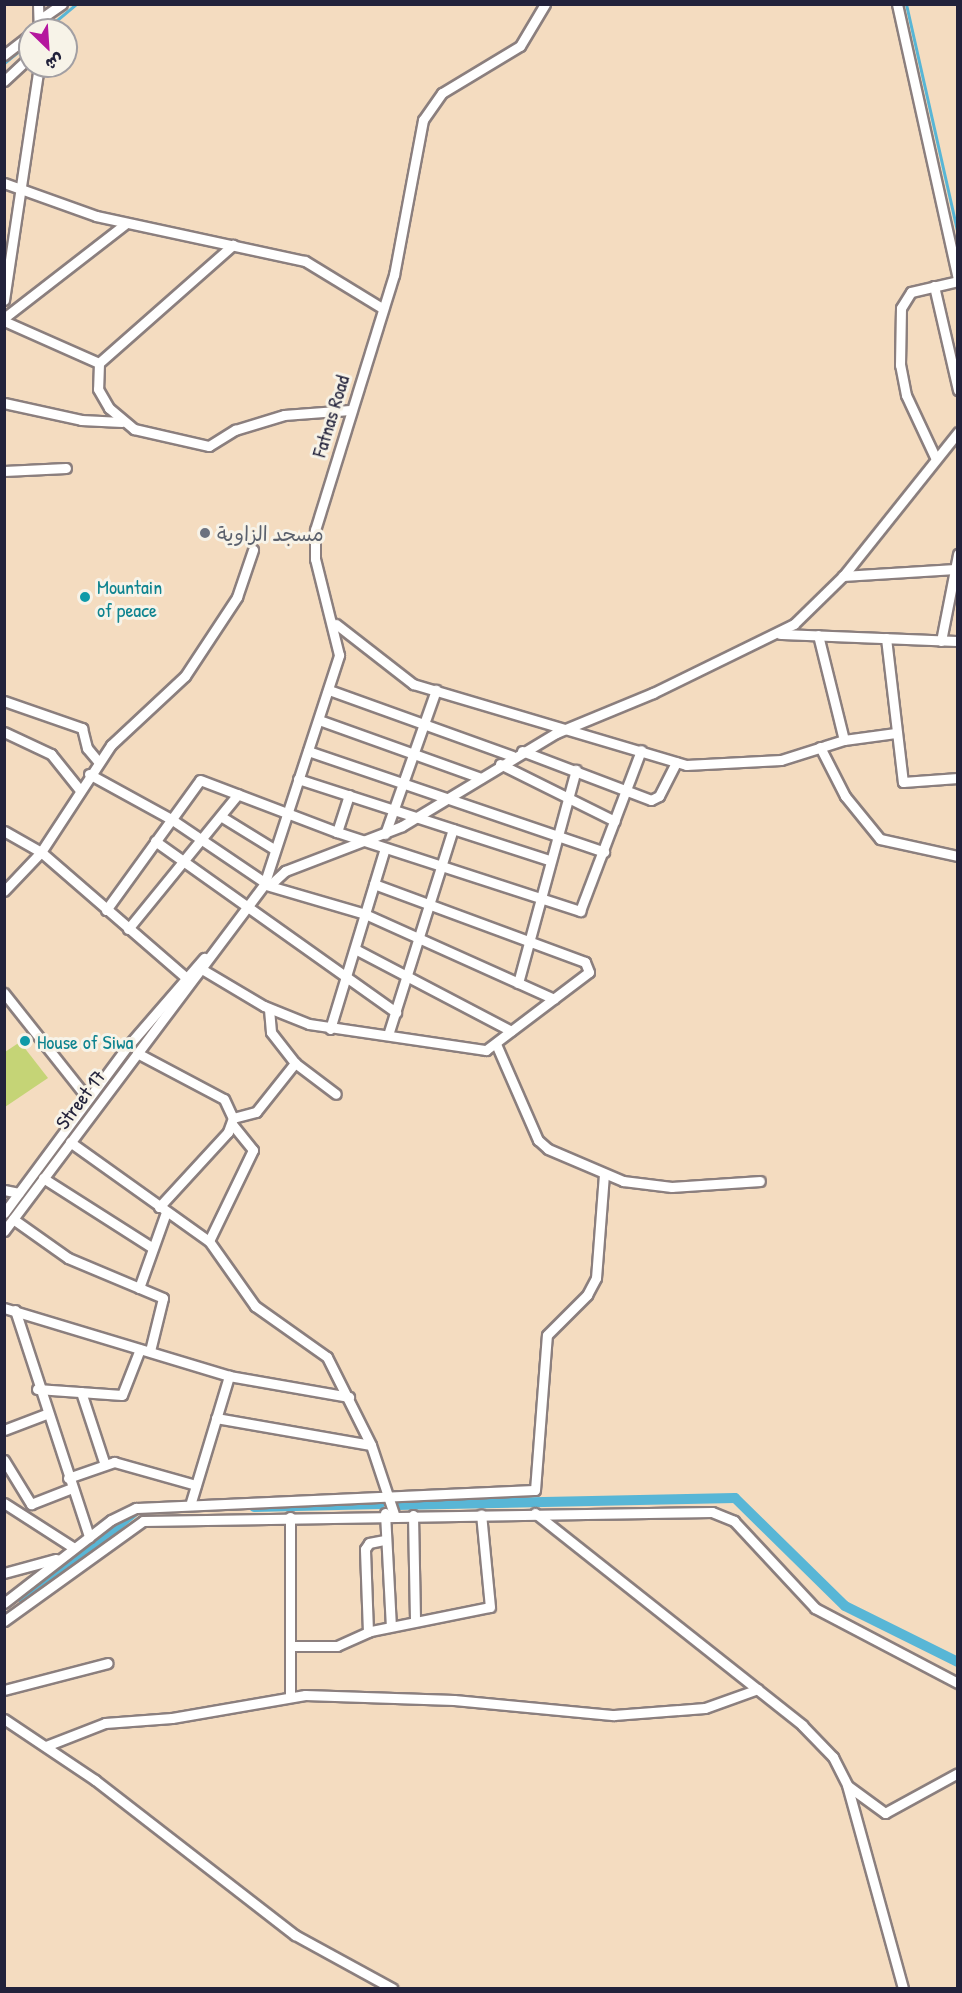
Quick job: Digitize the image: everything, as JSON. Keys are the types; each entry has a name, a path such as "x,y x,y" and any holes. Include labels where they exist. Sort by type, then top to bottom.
{"street":[{"path":"47,18 62,4"},
{"name":"Fatnas Road","path":"266,884 274,849 329,690 340,647 336,624 315,559 315,530 350,410 394,275 412,160 431,106 455,83 512,53 545,4"},
{"path":"897,4 957,280 904,297 900,344 906,394 935,457"},
{"path":"4,55 18,44"},
{"path":"4,81 18,68"},
{"path":"5,293 37,78"},
{"path":"4,183 125,224 232,244 322,268 382,308"},
{"path":"99,363 4,319 125,224"},
{"path":"122,422 99,389 99,363 232,244"},
{"path":"934,286 957,390"},
{"path":"4,403 81,420 122,422 209,446 235,430 284,415 350,410"},
{"path":"266,884 285,871 386,834 451,798 512,756 778,634 805,616 843,576 957,432"},
{"path":"4,471 66,468"},
{"path":"4,891 40,852 98,761 185,676 237,597 252,550"},
{"path":"942,641 957,554"},
{"path":"843,576 955,569"},
{"path":"336,624 394,675 436,690 572,727 676,762 714,766 781,759 844,740 896,733"},
{"path":"778,634 957,641"},
{"path":"818,635 844,740"},
{"path":"886,638 896,733 905,784 957,777"},
{"path":"329,690 512,756"},
{"path":"386,834 412,753 436,690"},
{"path":"19,697 25,708"},
{"path":"4,701 82,728 87,748 98,761"},
{"path":"318,720 481,778"},
{"path":"4,732 51,754 79,789"},
{"path":"820,747 845,796 880,838 957,856"},
{"path":"106,910 200,780 384,851 538,901 581,910 641,750"},
{"path":"308,751 604,852"},
{"path":"522,751 651,800 658,796 676,762"},
{"path":"500,764 615,821"},
{"path":"518,983 556,834 576,770"},
{"path":"89,774 171,819 266,884 365,914 554,999"},
{"path":"298,779 549,860"},
{"path":"128,929 185,864 238,794"},
{"path":"337,832 349,795"},
{"path":"222,817 274,849"},
{"path":"388,1035 453,829"},
{"path":"4,831 40,852 184,976"},
{"path":"155,842 245,908 396,1012"},
{"path":"330,1029 384,851"},
{"name":"Street 17","path":"4,1231 202,963 266,884"},
{"path":"202,963 269,1009 330,1029 486,1050 586,976 588,965 374,884"},
{"path":"355,949 511,1031"},
{"name":"Street 17","path":"4,1213 184,976 202,963"},
{"path":"4,993 88,1100"},
{"path":"269,1009 270,1032 295,1063 336,1094"},
{"path":"496,1044 541,1144 604,1175 672,1187 760,1181"},
{"path":"137,1053 224,1099 233,1122 254,1150 209,1241"},
{"path":"139,1288 153,1248 162,1209 233,1122 256,1112 295,1063"},
{"path":"70,1142 209,1241 255,1306 327,1357 371,1445 389,1494 385,1540 391,1626"},
{"path":"4,1603 61,1557 128,1510 191,1502 536,1489 547,1335 587,1295 596,1278 604,1175"},
{"path":"43,1178 153,1248"},
{"path":"4,1190 19,1193"},
{"path":"13,1219 68,1258 164,1300 145,1350 125,1393 38,1389"},
{"path":"4,1308 230,1376 349,1397"},
{"path":"15,1310 46,1414 89,1537"},
{"path":"191,1502 230,1376"},
{"path":"81,1392 104,1462"},
{"path":"4,1430 46,1414"},
{"path":"216,1418 371,1445"},
{"path":"4,1460 31,1504 72,1488"},
{"path":"68,1478 104,1462 196,1485"},
{"path":"4,1503 74,1548"},
{"path":"4,1621 140,1522 389,1514 712,1512 728,1517 815,1608 957,1683"},
{"path":"535,1513 758,1689 818,1741 847,1785 903,1989"},
{"path":"290,1646 337,1646 368,1632 492,1605 481,1514"},
{"path":"413,1515 415,1621"},
{"path":"290,1517 290,1696"},
{"path":"368,1632 366,1546 385,1540"},
{"path":"4,1573 61,1557"},
{"path":"4,1690 108,1663"},
{"path":"46,1746 105,1723 164,1720 290,1696 454,1700 634,1714 705,1708 758,1689"},
{"path":"4,1719 46,1746 295,1935 392,1989"},
{"path":"847,1785 885,1813 957,1773"}],"green space":[{"path":"20,1042 48,1078 5,1107 5,1052"}],"waterway":[{"path":"59,18 76,4"},
{"path":"906,4 958,234"},
{"path":"4,63 18,52"},
{"path":"397,1505 735,1498 845,1606 958,1662"},
{"path":"254,1507 380,1504"},
{"path":"24,1602 137,1510"}],"place":[{"name":"مسجد الزاوية","path":"205,533"},
{"name":"Mountain of peace","path":"85,597"},
{"name":"House of Siwa","path":"25,1041"}]}
